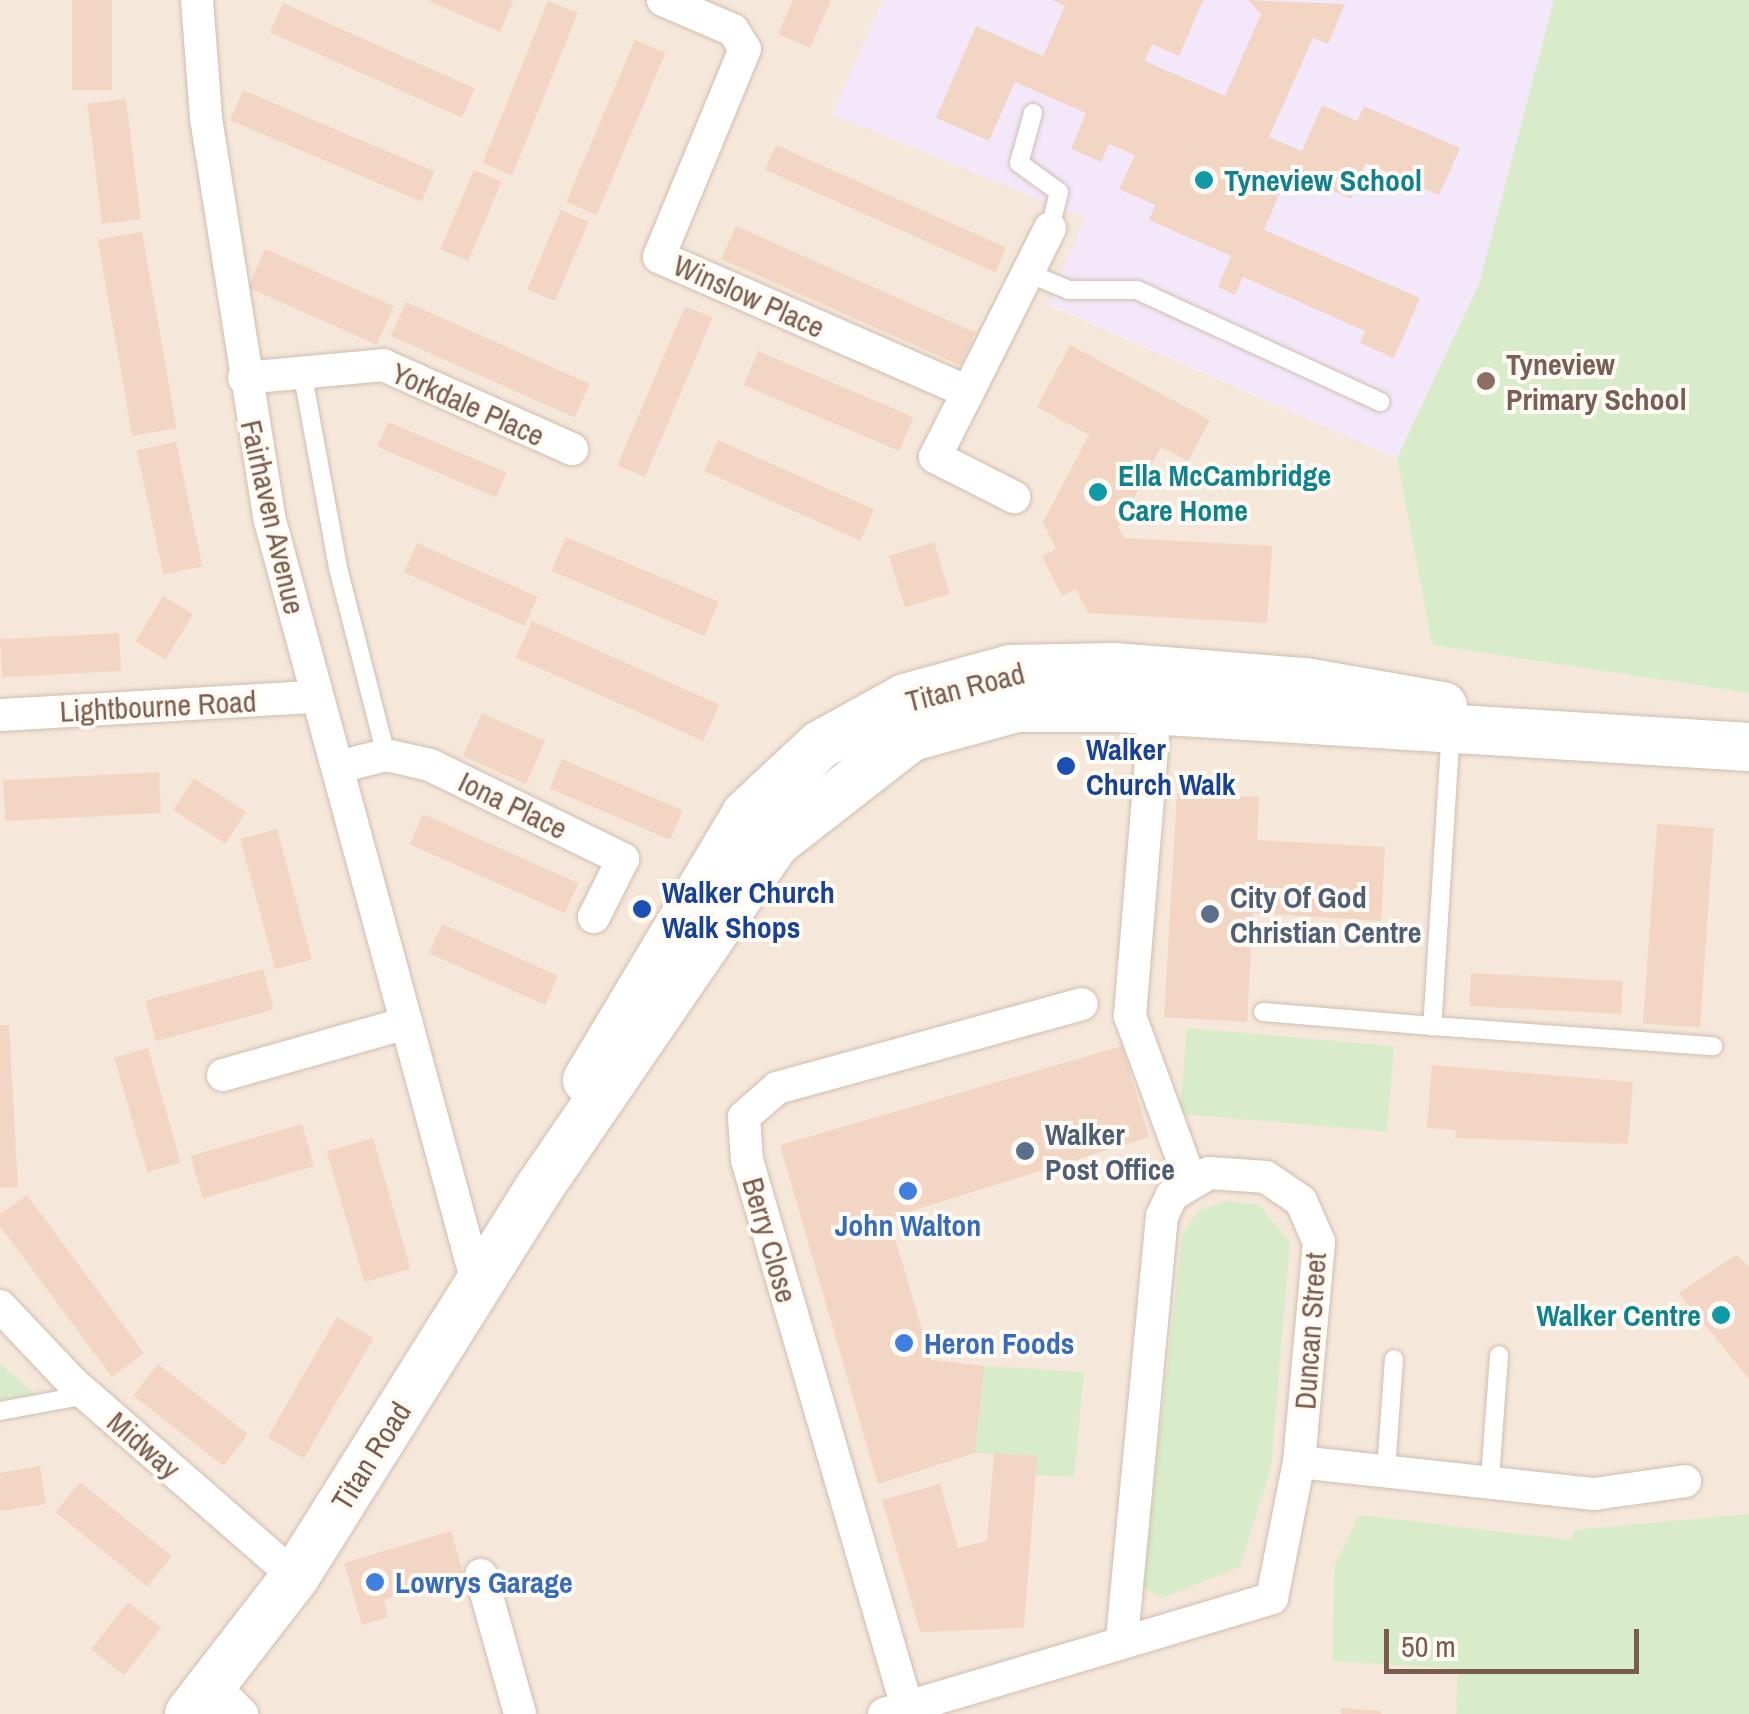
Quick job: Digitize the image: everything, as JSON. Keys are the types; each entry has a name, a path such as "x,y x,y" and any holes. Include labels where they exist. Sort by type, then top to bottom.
{"street":[{"name":"Fairhaven Avenue","path":"197,0 244,378 316,697 478,1286"},
{"name":"Winslow Place","path":"663,0 733,30 745,50 659,257 968,392"},
{"path":"1014,497 935,457 1050,228"},
{"name":"Yorkdale Place","path":"244,378 383,365 572,450"},
{"name":"Titan Road","path":"539,1188 596,1061 746,814 820,744 905,698 1010,669 1114,667 1306,682 1451,719"},
{"name":"Lightbourne Road","path":"0,716 316,697"},
{"name":"Titan Road","path":"216,1705 539,1188 775,842 844,784 911,737 1016,708 1451,719 1749,747"},
{"path":"1122,1640 1156,1243 1172,1194 1190,1180 1130,1016 1155,712"},
{"name":"Iona Place","path":"338,768 386,755 430,764 623,859 594,917"},
{"name":"Berry Close","path":"895,1710 747,1160 744,1117 777,1088 1082,1004"},
{"path":"223,1075 407,1023"},
{"name":"Duncan Street","path":"895,1710 1272,1598 1299,1462 1318,1271 1312,1223 1301,1201 1266,1177 1190,1180"},
{"name":"Midway","path":"0,1306 87,1395 295,1577"},
{"path":"1299,1462 1594,1494 1685,1481"},
{"path":"481,1575 520,1714"}],"lane":[{"path":"1033,112 1019,163 1058,192 1050,228"},
{"path":"1028,274 1069,290 1137,290 1382,402"},
{"path":"302,371 338,568 386,755"},
{"path":"1432,1026 1451,719"},
{"path":"1263,1012 1713,1046"},
{"path":"1490,1480 1499,1355"},
{"path":"1386,1470 1394,1359"},
{"path":"0,1411 87,1395"}],"shaded area":[{"path":"0,0 883,0 833,114 1085,218 1049,305 1397,458 1432,645 1749,693 1749,1714 0,1714"},
{"name":"Tyneview Primary School","path":"883,0 1749,0 1749,693 1432,645 1397,458 1048,304 1085,218 832,114"}],"green space":[{"path":"1554,0 1749,0 1749,693 1432,645 1397,458 1479,284"},
{"path":"1187,1028 1394,1046 1387,1132 1180,1114"},
{"path":"1227,1201 1259,1205 1290,1242 1271,1467 1240,1567 1162,1598 1143,1587 1182,1235 1198,1211"},
{"path":"0,1363 35,1394 0,1400"},
{"path":"984,1366 1084,1372 1074,1477 1036,1475 1037,1456 975,1453"},
{"path":"1749,1514 1749,1714 1456,1714 1458,1669 1333,1661 1334,1567 1359,1515 1571,1540 1574,1530"}],"building":[{"path":"72,0 112,0 112,90 72,90"},
{"path":"427,0 510,0 513,1 500,32"},
{"path":"793,0 831,0 810,48 778,34"},
{"name":"Tyneview School","path":"1052,0 1203,0 1179,56 1152,44 1145,61 1225,96 1261,14 1248,0 1345,4 1328,44 1313,38 1269,137 1302,151 1322,105 1357,121 1364,106 1460,148 1439,195 1366,163 1351,199 1289,171 1264,230 1420,298 1394,358 1360,343 1365,331 1243,277 1235,295 1218,287 1231,256 1149,220 1155,205 1119,189 1135,155 1109,144 1101,162 1071,149 1086,113 1015,82 989,141 936,118 976,26 1043,56 1065,6"},
{"path":"548,1 578,13 512,175 482,163"},
{"path":"283,3 475,88 462,118 270,32"},
{"path":"635,40 665,53 597,215 566,202"},
{"path":"243,90 434,171 422,202 230,120"},
{"path":"126,99 141,219 102,224 87,104"},
{"path":"776,145 1006,247 995,272 765,170"},
{"path":"474,170 502,182 468,261 440,249"},
{"path":"561,210 589,222 555,301 527,289"},
{"path":"736,226 975,333 961,365 721,259"},
{"path":"142,232 177,428 132,436 98,240"},
{"path":"265,249 394,306 377,345 248,287"},
{"path":"406,302 590,384 575,418 391,336"},
{"path":"685,306 713,318 645,477 617,465"},
{"name":"Ella McCambridge Care Home","path":"1070,345 1210,420 1188,461 1161,447 1118,527 1124,538 1272,546 1267,623 1088,613 1076,589 1062,596 1042,556 1056,549 1043,522 1089,435 1037,407"},
{"path":"758,351 914,417 899,451 744,385"},
{"path":"388,422 507,472 496,497 377,447"},
{"path":"718,440 874,510 860,541 704,471"},
{"path":"176,442 202,566 163,575 137,450"},
{"path":"566,537 719,602 704,636 552,571"},
{"path":"934,542 950,594 905,607 889,556"},
{"path":"417,543 538,597 525,626 404,572"},
{"path":"163,596 193,614 166,659 136,641"},
{"path":"532,621 719,704 703,741 516,658"},
{"path":"119,633 121,671 2,677 0,639"},
{"path":"482,713 545,741 526,784 463,756"},
{"path":"562,759 683,810 670,840 549,788"},
{"path":"159,772 161,813 5,821 3,780"},
{"path":"194,778 246,812 225,844 173,810"},
{"path":"1177,793 1259,797 1257,840 1385,847 1381,921 1253,913 1247,1022 1164,1017"},
{"path":"423,814 578,883 565,913 410,844"},
{"path":"1657,824 1714,828 1700,1027 1643,1024"},
{"path":"277,829 312,959 275,969 240,839"},
{"path":"442,924 558,976 545,1005 429,953"},
{"path":"263,969 274,1010 156,1041 145,1001"},
{"path":"1471,973 1623,981 1621,1014 1469,1006"},
{"path":"0,1025 9,1025 18,1187 0,1188"},
{"path":"1122,1046 1149,1137 889,1218 931,1360 984,1366 975,1453 878,1484 780,1145"},
{"path":"148,1048 181,1162 147,1172 114,1058"},
{"path":"1432,1065 1633,1082 1628,1144 1455,1138 1456,1130 1427,1128"},
{"path":"302,1124 314,1166 203,1198 190,1156"},
{"path":"373,1138 410,1269 364,1282 327,1151"},
{"path":"27,1195 144,1353 112,1377 0,1226 0,1214"},
{"name":"Walker Centre","path":"1736,1255 1749,1267 1749,1379 1679,1293"},
{"path":"337,1317 373,1338 304,1458 268,1437"},
{"path":"158,1364 248,1434 223,1466 133,1396"},
{"path":"994,1453 1037,1456 1024,1628 920,1632 882,1500 940,1484 958,1548 987,1541"},
{"path":"40,1466 46,1504 0,1511 0,1473"},
{"path":"80,1482 172,1556 147,1587 55,1512"},
{"path":"451,1531 464,1576 384,1600 388,1617 362,1625 344,1563"},
{"path":"128,1602 161,1628 124,1675 91,1649"},
{"path":"1341,1708 1381,1711 1381,1714 1341,1714"}],"place":[{"name":"Tyneview School","path":"1204,180"},
{"name":"Tyneview Primary School","path":"1486,381"},
{"name":"Ella McCambridge Care Home","path":"1098,492"},
{"name":"Walker Church Walk","path":"1066,766"},
{"name":"Walker Church Walk Shops","path":"642,909"},
{"name":"City Of God Christian Centre","path":"1210,914"},
{"name":"Walker Post Office","path":"1025,1151"},
{"name":"John Walton","path":"908,1191"},
{"name":"Walker Centre","path":"1721,1315"},
{"name":"Heron Foods","path":"904,1343"},
{"name":"Lowrys Garage","path":"375,1582"}]}
